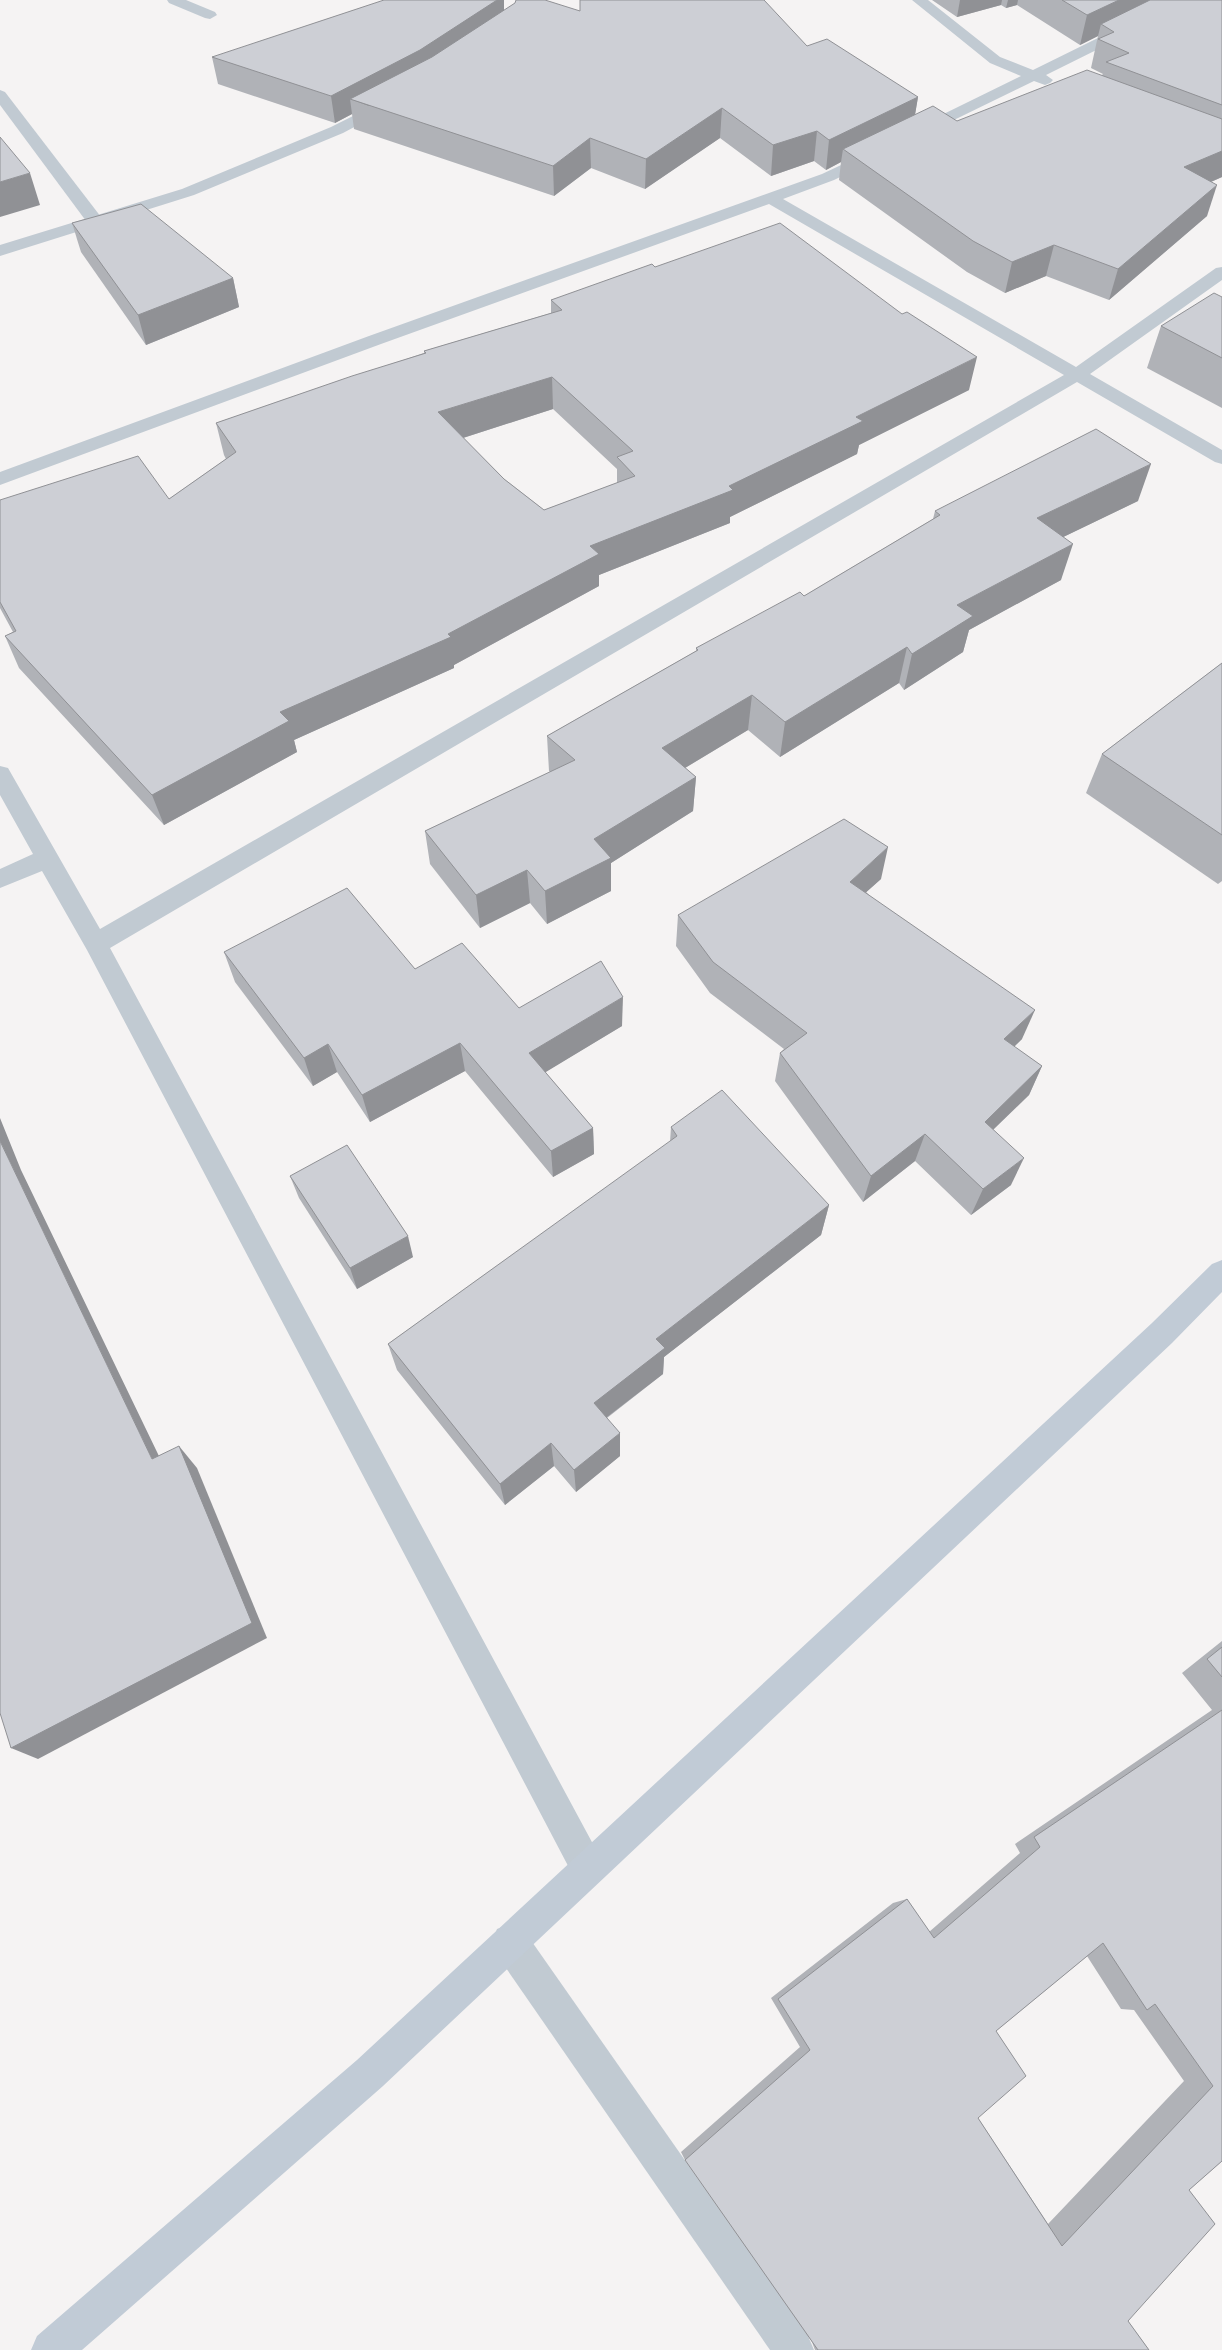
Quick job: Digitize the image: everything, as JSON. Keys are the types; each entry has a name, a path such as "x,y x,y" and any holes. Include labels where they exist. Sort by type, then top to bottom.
{"main road":[{"path":"51,2350 370,2073 1155,1340 1222,1273"}],"street":[{"path":"174,0 210,16"},
{"path":"920,0 995,60 1056,84"},
{"path":"0,479 375,340 828,177 1186,0"},
{"path":"0,95 95,221"},
{"path":"0,251 188,192 337,130 396,99"},
{"path":"770,198 1222,458"},
{"path":"96,944 1078,374 1222,272"},
{"path":"0,774 96,944 588,1869"},
{"path":"0,879 48,858"},
{"path":"510,1942 794,2350"}],"building":[{"path":"384,0 497,0 420,50 331,96 212,57"},
{"path":"516,0 545,0 580,11 580,0 764,0 807,46 827,39 918,97 829,140 817,131 773,145 722,108 646,159 590,138 553,166 350,99 432,57 515,3"},
{"path":"1062,0 1119,0 1087,15"},
{"path":"1150,0 1222,0 1222,105 1106,62 1129,53 1098,39 1114,32 1101,24"},
{"path":"1087,70 1222,119 1222,151 1184,167 1217,185 1118,269 1054,245 1012,262 973,241 843,149 933,106 957,121"},
{"path":"0,137 30,173 0,182"},
{"path":"141,204 233,278 138,315 72,223"},
{"path":"780,223 902,314 907,312 977,357 856,417 863,421 729,486 733,490 590,546 599,554 448,634 451,637 280,712 289,721 152,795 5,636 16,631 0,602 0,500 138,456 169,499 236,452 216,423 352,376 426,353 424,351 562,310 551,300 652,264 655,267","holes":["552,377 633,451 617,457 635,476 544,510 504,479 438,412"]},
{"path":"1214,293 1222,297 1222,358 1161,326"},
{"path":"1096,429 1151,464 1037,518 1073,544 957,605 973,616 912,654 907,647 785,722 752,695 662,748 696,777 594,839 611,858 545,891 527,870 476,895 425,831 575,760 547,736 698,650 696,648 800,592 804,596 940,515 935,511"},
{"path":"1222,663 1222,835 1102,754"},
{"path":"844,819 888,847 850,882 1035,1010 1004,1039 1042,1066 985,1122 1024,1158 983,1189 925,1134 871,1176 780,1053 807,1033 713,962 678,915"},
{"path":"347,888 415,969 462,943 519,1008 601,961 623,997 529,1053 593,1128 551,1151 460,1043 362,1095 328,1044 304,1058 224,952"},
{"path":"722,1090 829,1205 656,1339 665,1348 594,1403 620,1433 574,1470 551,1443 500,1484 388,1344 677,1136 671,1127"},
{"path":"0,1141 152,1459 179,1446 252,1623 11,1748 0,1713"},
{"path":"347,1145 408,1236 350,1268 290,1176"},
{"path":"1222,1647 1222,1677 1207,1659"},
{"path":"1222,1710 1222,2161 1189,2190 1215,2224 1128,2321 1149,2350 818,2350 685,2160 810,2050 778,1999 907,1899 934,1938 1040,1847 1034,1837","holes":["1103,1943 1147,2010 1155,2004 1213,2086 1062,2246 978,2118 1026,2076 996,2031"]}]}
